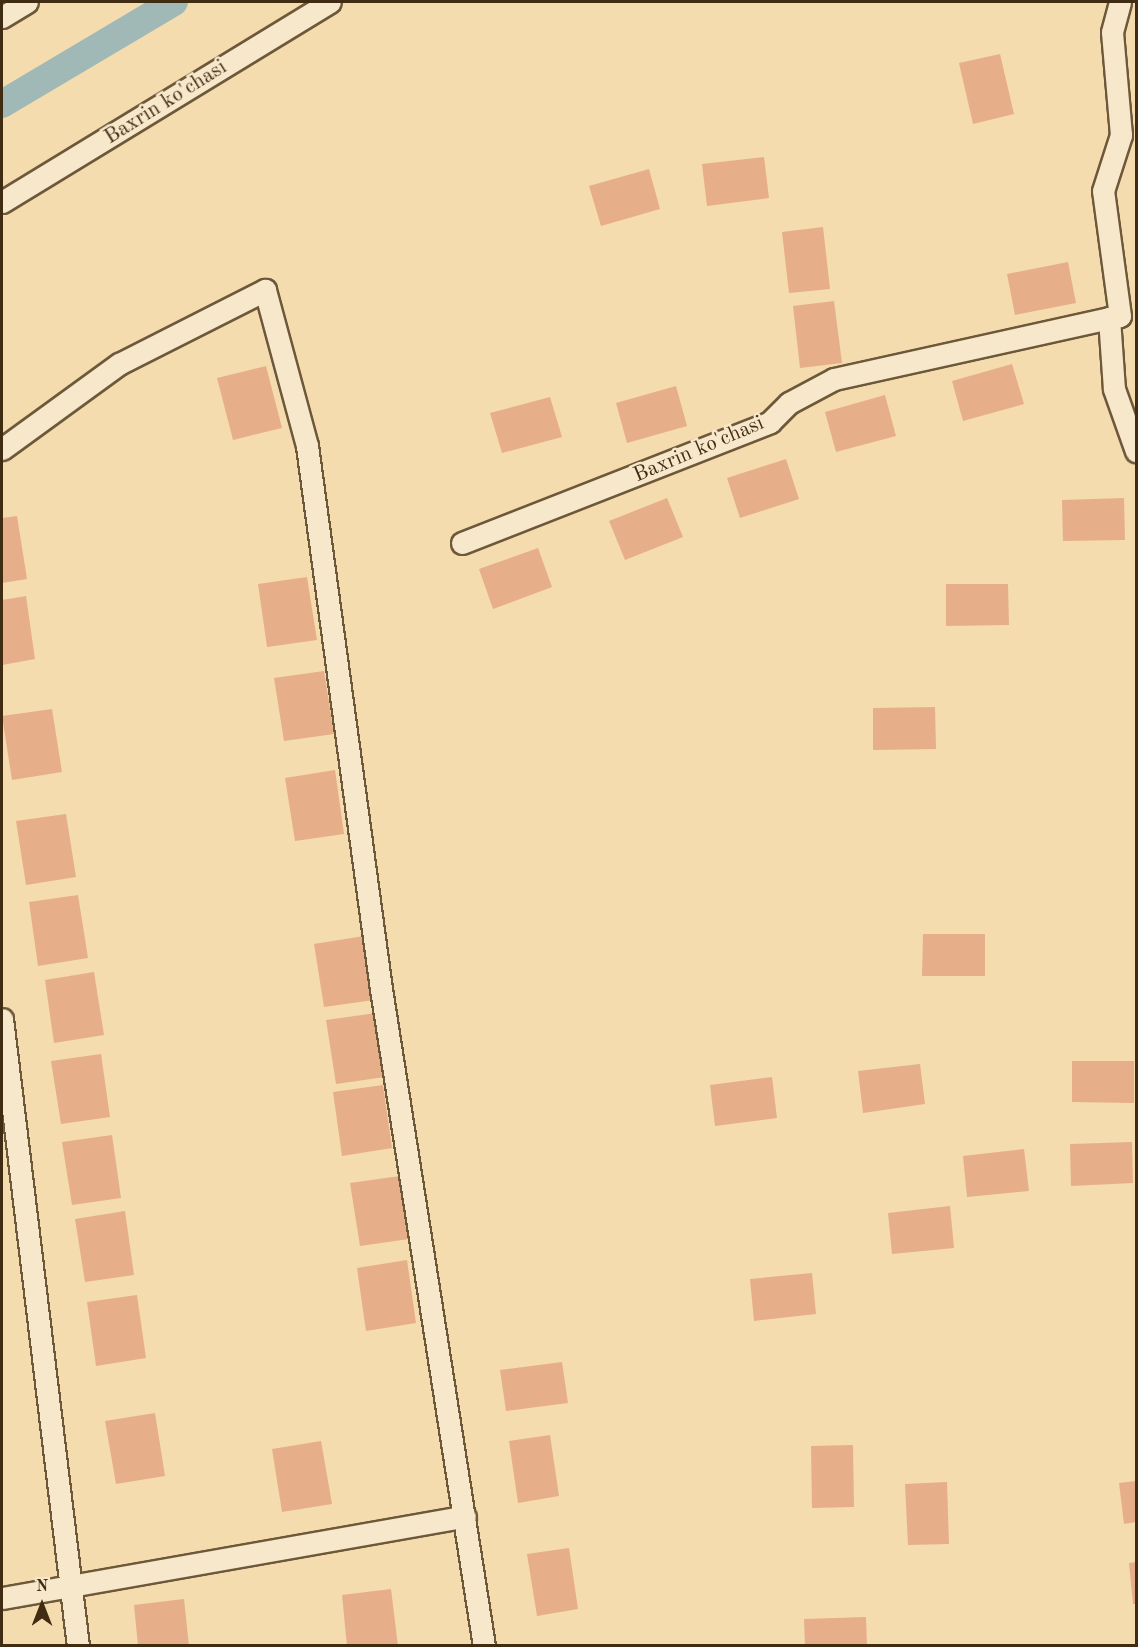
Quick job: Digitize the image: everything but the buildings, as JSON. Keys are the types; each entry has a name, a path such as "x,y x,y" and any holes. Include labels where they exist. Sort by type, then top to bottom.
{"street":[{"path":"2,17 27,2"},
{"name":"Baxrin ko'chasi","path":"2,202 330,2"},
{"path":"1120,2 1115,5 1112,32 1121,135 1103,191 1120,316 1108,318 1114,389 1137,451"},
{"path":"2,449 119,364 265,291 307,446 381,989 484,1646"},
{"name":"Baxrin ko'chasi","path":"462,543 771,422 789,403 834,379 1108,318"},
{"path":"2,1019 78,1646"},
{"path":"2,1598 70,1588 134,1572 465,1516"}],"waterway":[{"path":"2,104 174,2"}]}
